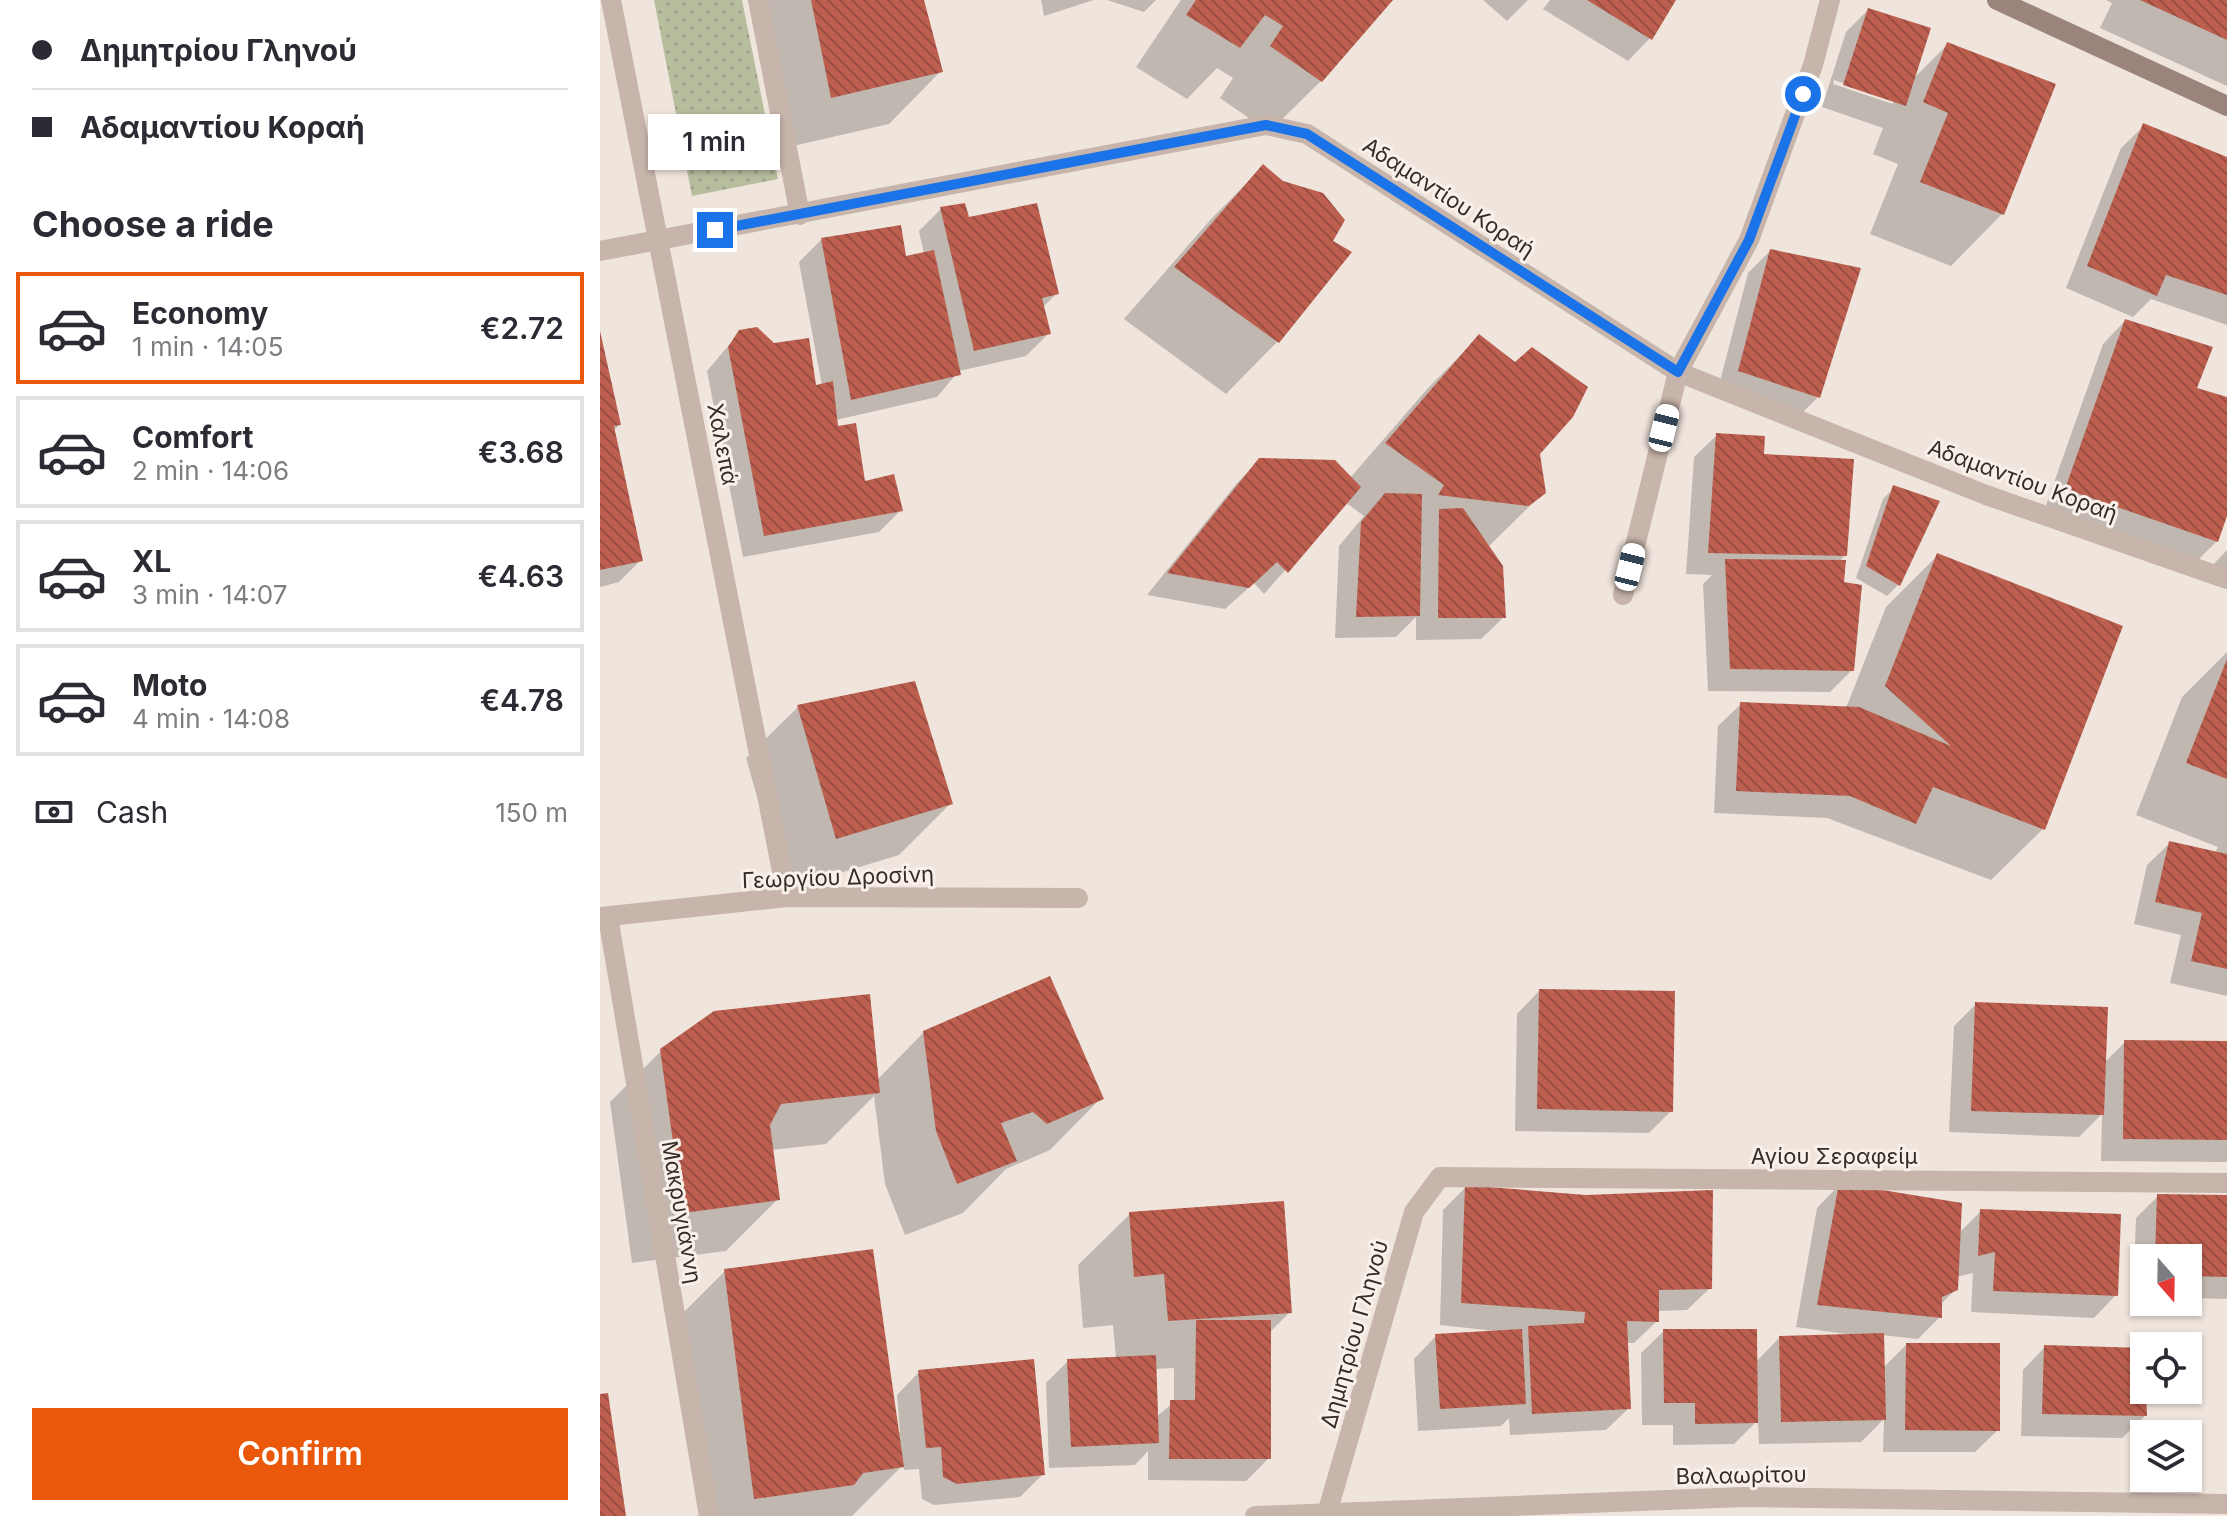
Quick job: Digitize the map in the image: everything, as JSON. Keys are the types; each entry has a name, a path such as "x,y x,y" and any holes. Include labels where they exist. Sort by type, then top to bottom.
{"street":[{"name":"Χαλεπά","path":"611,0 787,897"},
{"path":"758,0 800,215"},
{"path":"1623,595 1678,372 1749,240 1813,65 1830,0"},
{"path":"1997,0 2227,106"},
{"name":"Αδαμαντίου Κοραή","path":"600,251 1266,125 1307,134 1678,372 1986,495 2227,579"},
{"name":"Γεωργίου Δροσίνη","path":"604,917 787,897 1078,898"},
{"name":"Μακρυγιάννη","path":"604,917 709,1516"},
{"name":"Αγίου Σεραφείμ","path":"1440,1177 2227,1183"},
{"name":"Δημητρίου Γληνού","path":"1328,1510 1414,1212 1440,1177"},
{"name":"Βαλαωρίτου","path":"1255,1516 1328,1510 2227,1504"}],"green space":[{"path":"654,0 742,0 778,179 692,196"}],"building":[{"path":"811,0 924,0 943,72 831,98"},
{"path":"1196,0 1393,0 1322,82 1270,46 1283,26 1265,15 1240,48 1186,15"},
{"path":"1587,0 1676,0 1652,40"},
{"path":"2140,0 2227,0 2227,40"},
{"path":"1868,8 1931,28 1906,106 1843,85"},
{"path":"1947,42 2056,84 2004,215 1920,182 1948,113 1923,102"},
{"path":"2143,123 2227,157 2227,295 2166,275 2157,296 2087,266"},
{"path":"1263,164 1283,181 1323,193 1345,220 1333,241 1352,252 1279,343 1174,267"},
{"path":"965,203 969,217 1037,203 1059,294 1042,298 1051,334 974,351 940,207"},
{"path":"901,225 906,256 934,250 961,375 851,400 821,238"},
{"path":"1770,249 1861,268 1820,398 1738,371"},
{"path":"2125,319 2213,347 2197,388 2227,397 2227,516 2218,542 2065,489"},
{"path":"757,327 774,343 809,338 816,385 833,381 838,426 856,423 865,481 894,474 903,511 764,536 728,347 739,330"},
{"path":"600,331 621,425 614,426 643,561 600,570"},
{"path":"1479,334 1515,362 1532,347 1588,387 1573,417 1540,454 1546,493 1529,506 1438,495 1444,485 1385,443"},
{"path":"1716,433 1765,436 1764,454 1854,459 1847,556 1708,553"},
{"path":"1259,458 1335,460 1361,487 1288,573 1277,562 1249,588 1167,573"},
{"path":"1893,485 1940,501 1900,586 1866,566"},
{"path":"1385,493 1422,494 1420,616 1356,617 1361,522"},
{"path":"1463,508 1503,566 1506,618 1438,618 1439,509"},
{"path":"1937,553 2123,626 2045,830 1933,787 1916,824 1850,796 1736,791 1740,702 1859,707 1951,746 1885,686"},
{"path":"1725,559 1846,560 1844,582 1862,585 1854,671 1730,669"},
{"path":"2227,659 2227,779 2186,763"},
{"path":"915,681 953,804 836,839 797,705"},
{"path":"2169,841 2227,854 2227,969 2191,961 2202,913 2155,902"},
{"path":"1050,976 1104,1099 1047,1124 1033,1112 1001,1123 1017,1161 957,1184 936,1131 923,1031"},
{"path":"1539,989 1675,991 1673,1112 1537,1109"},
{"path":"870,994 880,1093 781,1104 770,1125 780,1200 683,1213 660,1049 714,1011"},
{"path":"1975,1002 2108,1007 2104,1115 1971,1111"},
{"path":"2124,1040 2227,1041 2227,1140 2123,1139"},
{"path":"1839,1183 1962,1203 1958,1290 1942,1297 1942,1318 1817,1305"},
{"path":"1465,1185 1586,1195 1713,1190 1712,1289 1659,1290 1659,1322 1627,1321 1631,1409 1532,1414 1528,1326 1584,1323 1585,1312 1461,1303"},
{"path":"2157,1194 2227,1195 2227,1277 2202,1276 2202,1244 2155,1244"},
{"path":"1284,1201 1292,1313 1168,1321 1164,1274 1134,1277 1129,1212"},
{"path":"1980,1209 2121,1214 2118,1296 1993,1291 1995,1252 1978,1256"},
{"path":"873,1249 904,1467 863,1473 854,1485 754,1499 724,1269"},
{"path":"1196,1320 1271,1320 1271,1459 1169,1459 1170,1400 1195,1400"},
{"path":"1522,1329 1526,1404 1440,1409 1435,1334"},
{"path":"1663,1329 1757,1329 1758,1423 1695,1424 1695,1403 1664,1403"},
{"path":"1884,1333 1886,1420 1781,1422 1779,1336"},
{"path":"1906,1343 2000,1343 2000,1431 1905,1430"},
{"path":"2044,1345 2130,1348 2130,1404 2146,1404 2147,1416 2042,1414"},
{"path":"1156,1355 1159,1443 1071,1447 1067,1359"},
{"path":"1034,1359 1045,1475 957,1484 943,1477 941,1447 926,1448 918,1370"},
{"path":"608,1393 626,1516 600,1516 600,1394"}],"route":[{"path":"715,230 1266,125 1307,134 1678,372 1749,240 1803,94"}]}
